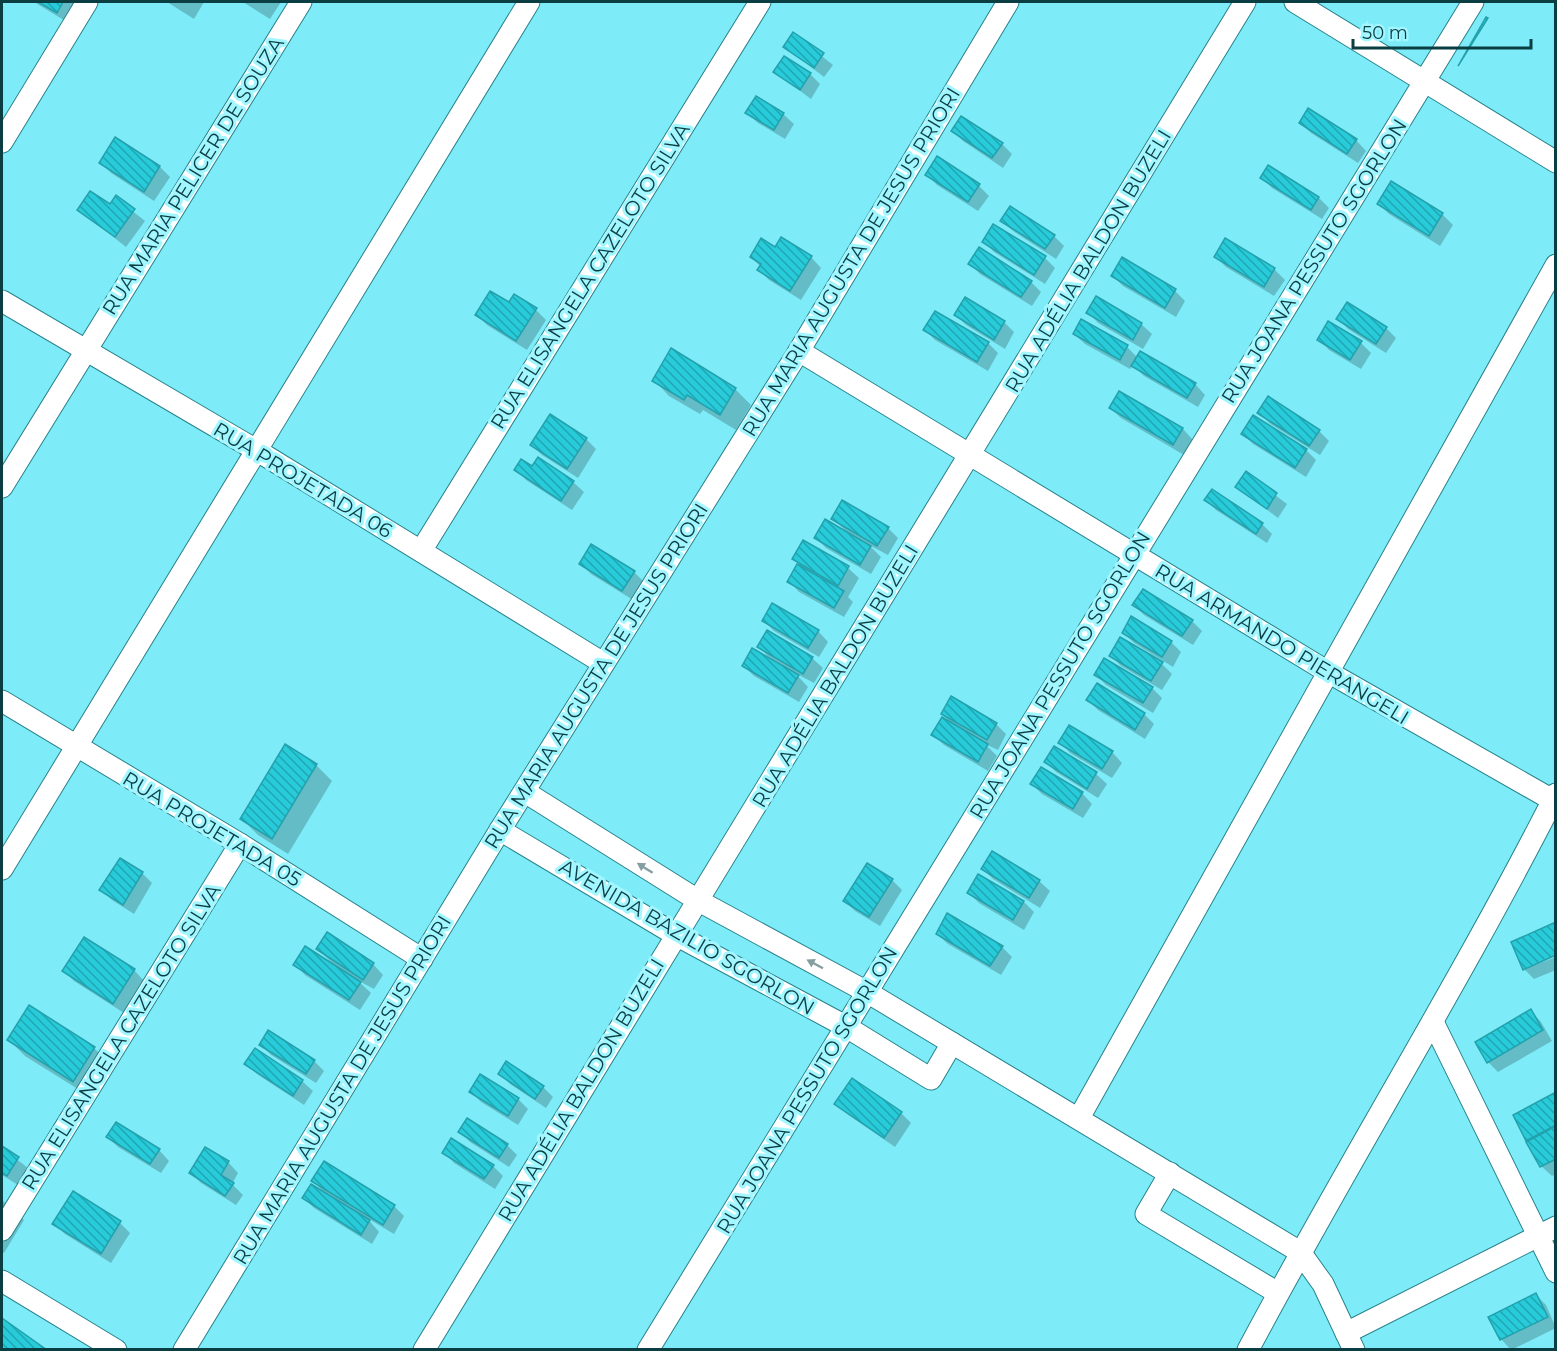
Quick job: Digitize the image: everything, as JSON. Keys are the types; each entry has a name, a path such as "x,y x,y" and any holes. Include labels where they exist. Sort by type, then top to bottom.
{"street":[{"path":"2,142 87,2"},
{"name":"RUA MARIA PELICER DE SOUZA","path":"2,487 301,2"},
{"path":"2,869 529,2"},
{"name":"RUA ELISANGELA CAZELOTO SILVA","path":"421,551 760,2"},
{"name":"RUA MARIA AUGUSTA DE JESUS PRIORI","path":"183,1350 500,830 799,351 1008,2"},
{"name":"RUA ADÉLIA BALDON BUZELI","path":"424,1350 1245,2"},
{"path":"1295,2 1556,162"},
{"name":"RUA JOANA PESSUTO SGORLON","path":"648,1350 1473,2"},
{"path":"1079,1119 1556,264"},
{"name":"RUA PROJETADA 06","path":"2,301 256,450 603,663"},
{"name":"RUA ARMANDO PIERANGELI","path":"799,351 1133,556 1328,672 1554,799"},
{"name":"RUA PROJETADA 05","path":"2,701 240,844 422,959"},
{"name":"AVENIDA BAZILIO SGORLON","path":"525,792 699,901 867,992 1300,1252"},
{"path":"1248,1350 1300,1252 1433,1022 1554,799"},
{"name":"AVENIDA BAZILIO SGORLON","path":"500,830 676,935 845,1026 931,1079 952,1043"},
{"name":"RUA ELISANGELA CAZELOTO SILVA","path":"2,1230 240,844"},
{"path":"1433,1022 1547,1232 1556,1272"},
{"path":"1170,1173 1146,1214 1278,1293"},
{"path":"1300,1252 1323,1284 1350,1341 1547,1232"},
{"path":"2,1281 117,1350"}],"building":[{"path":"38,2 63,2 57,13"},
{"path":"1486,17 1488,18 1458,66"},
{"path":"793,32 824,53 814,68 783,47"},
{"path":"784,56 811,73 800,90 773,72"},
{"path":"756,96 784,113 774,130 745,113"},
{"path":"1308,108 1357,139 1347,154 1299,123"},
{"path":"961,116 1003,143 992,158 951,131"},
{"path":"115,137 160,166 144,192 99,163"},
{"path":"937,156 980,184 968,202 925,175"},
{"path":"1268,165 1319,197 1311,210 1260,178"},
{"path":"1391,181 1443,213 1429,236 1377,204"},
{"path":"90,191 110,204 116,195 135,209 115,237 77,210"},
{"path":"1010,206 1055,235 1045,249 1000,221"},
{"path":"993,224 1046,256 1034,275 982,242"},
{"path":"781,237 812,256 790,291 757,270 761,264 750,257 761,238 775,247"},
{"path":"1225,238 1275,268 1264,287 1214,257"},
{"path":"979,247 1032,281 1021,297 968,264"},
{"path":"1122,257 1176,289 1165,308 1111,276"},
{"path":"490,291 509,302 514,294 537,308 516,341 475,315"},
{"path":"1096,296 1142,323 1133,340 1086,313"},
{"path":"965,297 1005,321 994,340 954,315"},
{"path":"1347,302 1387,327 1376,344 1336,319"},
{"path":"935,311 989,342 977,362 923,330"},
{"path":"1081,319 1128,345 1120,360 1073,334"},
{"path":"1328,321 1362,341 1350,360 1317,340"},
{"path":"671,348 736,388 720,415 687,395 684,400 652,381"},
{"path":"1140,351 1196,383 1187,398 1131,366"},
{"path":"1119,391 1183,428 1173,445 1109,408"},
{"path":"1268,396 1320,430 1309,446 1257,413"},
{"path":"550,414 587,438 567,469 530,445"},
{"path":"1253,415 1307,449 1295,468 1241,434"},
{"path":"538,457 574,481 561,501 514,470 521,459 532,466"},
{"path":"1246,471 1277,493 1267,509 1235,487"},
{"path":"1212,489 1263,523 1256,534 1204,500"},
{"path":"842,500 889,527 877,546 831,519"},
{"path":"825,519 871,546 860,565 814,538"},
{"path":"803,540 849,566 838,586 792,559"},
{"path":"591,544 635,571 622,591 579,564"},
{"path":"797,564 844,591 834,608 787,582"},
{"path":"1143,589 1193,620 1182,636 1132,605"},
{"path":"772,603 819,630 808,648 762,621"},
{"path":"1131,616 1172,641 1162,657 1122,633"},
{"path":"767,630 813,657 803,674 757,647"},
{"path":"1120,637 1163,662 1151,681 1109,656"},
{"path":"752,648 799,675 788,693 742,666"},
{"path":"1104,658 1153,687 1143,703 1094,675"},
{"path":"1097,683 1145,713 1135,730 1086,700"},
{"path":"951,696 997,723 987,740 941,714"},
{"path":"942,717 988,744 978,762 931,735"},
{"path":"1069,725 1113,751 1102,769 1058,743"},
{"path":"285,744 317,764 272,839 240,819"},
{"path":"1054,746 1097,772 1087,789 1044,762"},
{"path":"1041,767 1083,792 1073,809 1030,784"},
{"path":"992,851 1040,880 1029,898 981,869"},
{"path":"120,858 143,872 123,905 99,890"},
{"path":"867,863 893,879 869,917 843,901"},
{"path":"978,874 1024,901 1013,920 967,893"},
{"path":"947,913 1003,946 990,966 936,934"},
{"path":"1556,922 1556,955 1523,970 1511,942"},
{"path":"327,932 374,963 363,980 316,949"},
{"path":"84,937 135,969 113,1004 62,971"},
{"path":"305,946 361,982 349,1000 293,965"},
{"path":"29,1005 95,1047 73,1082 7,1040"},
{"path":"1531,1009 1543,1030 1487,1063 1475,1042"},
{"path":"268,1030 315,1060 306,1074 259,1045"},
{"path":"255,1048 303,1080 293,1096 244,1064"},
{"path":"506,1061 544,1086 535,1099 498,1074"},
{"path":"480,1074 519,1098 508,1116 469,1092"},
{"path":"852,1078 902,1112 884,1138 834,1104"},
{"path":"1556,1092 1556,1125 1526,1141 1513,1115"},
{"path":"467,1118 508,1144 499,1158 458,1132"},
{"path":"116,1122 160,1149 150,1164 106,1137"},
{"path":"1556,1126 1556,1159 1540,1167 1526,1142"},
{"path":"451,1138 494,1165 484,1179 442,1153"},
{"path":"2,1146 19,1157 7,1176 2,1173"},
{"path":"205,1147 229,1161 221,1175 234,1183 225,1196 189,1173"},
{"path":"324,1161 395,1205 383,1225 311,1181"},
{"path":"311,1184 370,1220 361,1235 302,1198"},
{"path":"73,1191 121,1221 101,1254 52,1224"},
{"path":"1536,1293 1548,1317 1500,1340 1488,1317"},
{"path":"2,1318 47,1350 2,1350"}]}
